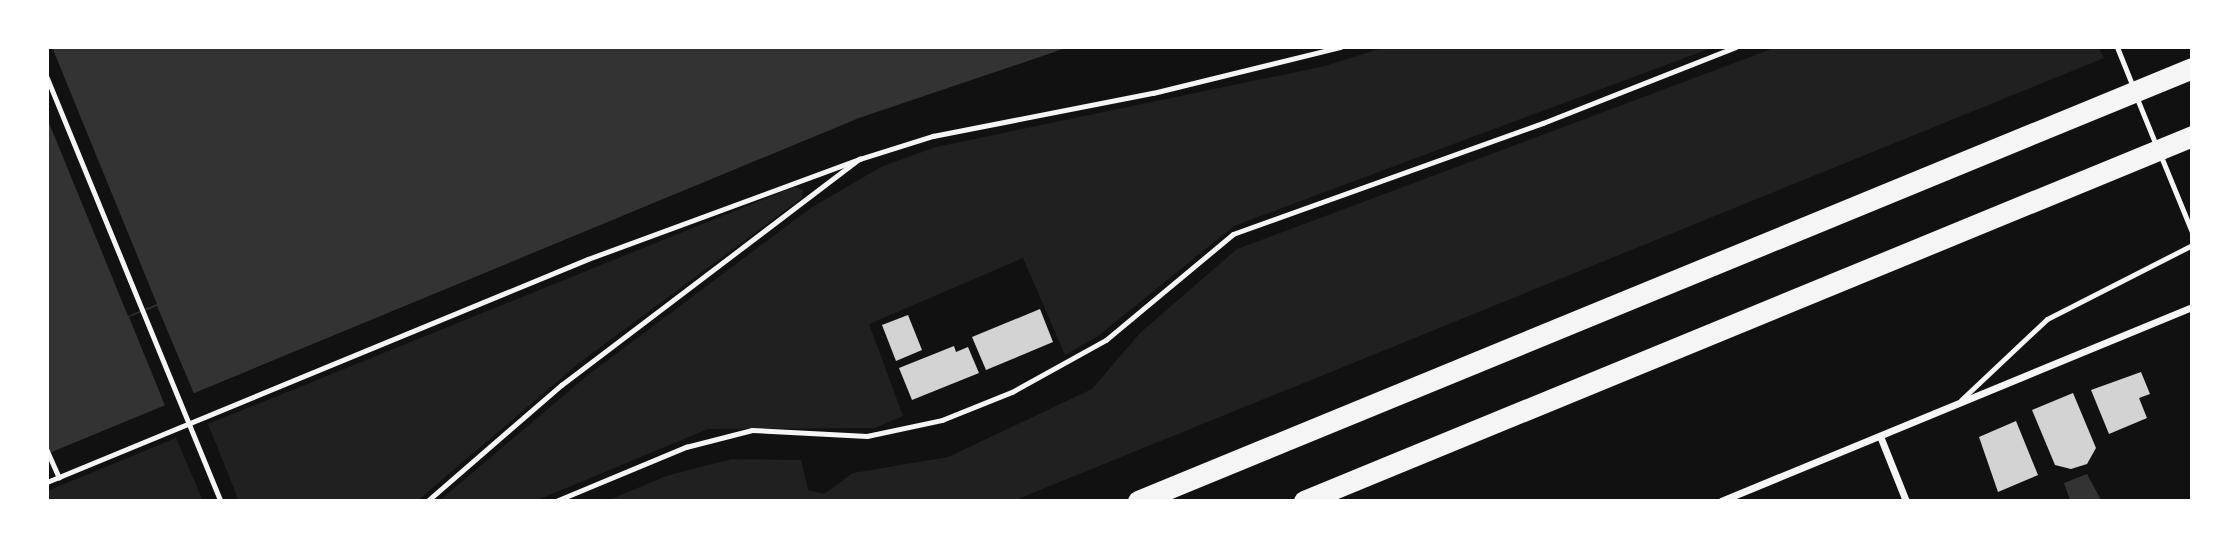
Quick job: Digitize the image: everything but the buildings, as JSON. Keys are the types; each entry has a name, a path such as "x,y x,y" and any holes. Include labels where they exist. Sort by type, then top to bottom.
{"highway":[{"path":"1138,501 2192,68"},
{"path":"1304,501 2192,135"}],"street":[{"path":"1721,501 2192,307"},
{"path":"1880,436 1906,501"}],"lane":[{"path":"2117,47 2192,232"},
{"path":"1961,400 2047,319 2192,245"}],"path":[{"path":"47,482 588,259 860,159 933,136 1153,93 1340,47"},
{"path":"556,501 686,447 752,430 867,436 942,420 1012,392 1106,340 1233,234 1543,123 1736,47"},
{"path":"47,77 221,501"},
{"path":"428,501 562,385 860,159"},
{"path":"47,450 59,478"}],"shaded area":[{"path":"47,47 1069,47 859,118 47,454"},
{"path":"1385,47 1714,47 1234,226 1098,336 1065,355 1023,258 869,324 903,416 875,428 708,429 535,501 439,501 588,375 812,207 883,166 936,147 1325,66"},
{"path":"1777,47 2098,47 2104,58 1013,501 607,501 666,476 732,459 801,460 808,490 824,494 853,473 948,457 1092,389 1140,333 1237,249"},
{"path":"794,187 803,190 802,198 579,363 417,501 239,501 208,424"},
{"path":"176,438 203,501 47,501 47,491"},
{"path":"2087,474 2101,500 2070,500 2064,483"}],"pier":[{"path":"47,47 52,47 157,304 128,316 47,118"},
{"path":"157,306 195,396 166,408 129,317"}]}
